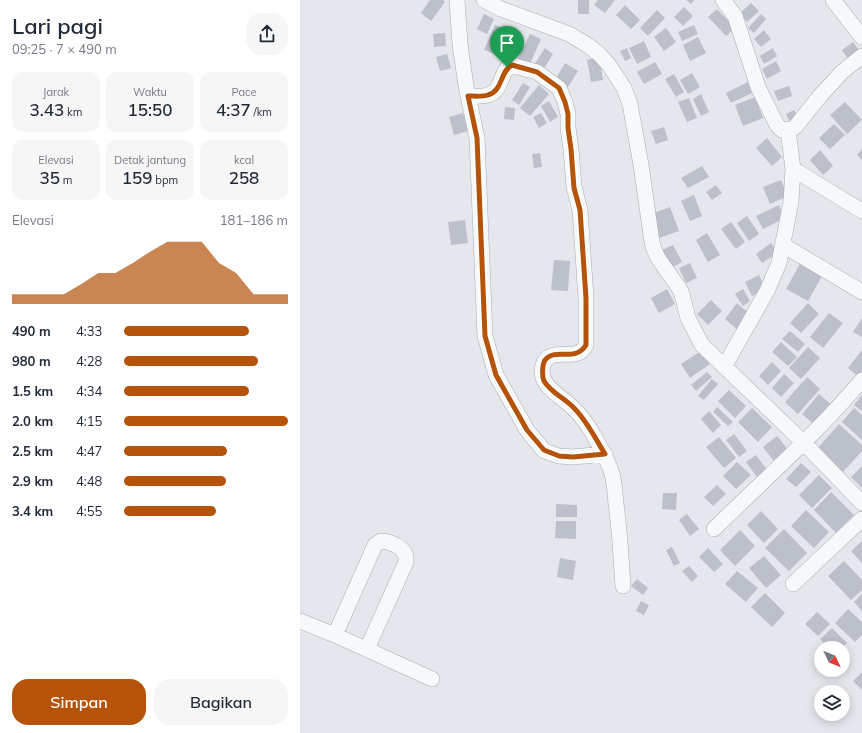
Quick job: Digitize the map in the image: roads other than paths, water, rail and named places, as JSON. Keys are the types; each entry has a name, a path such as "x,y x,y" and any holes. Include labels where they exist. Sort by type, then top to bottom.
{"street":[{"path":"457,0 460,44 468,96 477,138 485,336 496,375 527,430 544,450 559,456 573,457 605,454"},
{"path":"484,0 502,9 569,34 599,54 609,65 624,88 631,108 654,249 658,258 681,291 688,318 702,345 803,442 862,504"},
{"path":"722,0 736,16 758,87 777,125 782,130 788,130 796,126 842,72 862,56"},
{"path":"833,0 862,37"},
{"path":"468,96 489,95 496,90 507,67 512,65 537,72 559,88 565,102 568,114 574,188 580,210 586,298 586,345 583,351 577,354 548,357 542,367 544,380 551,389 573,407 587,423 605,454 612,475 615,495 623,586"},
{"path":"724,366 767,291 774,276 783,245 791,202 793,169 788,130"},
{"path":"793,169 862,211"},
{"path":"783,245 862,292"},
{"path":"714,529 803,442 862,380"},
{"path":"793,584 862,518"},
{"path":"335,635 375,545 381,541 394,543 404,552 406,562 367,650"},
{"path":"300,621 335,635 432,679"}]}
